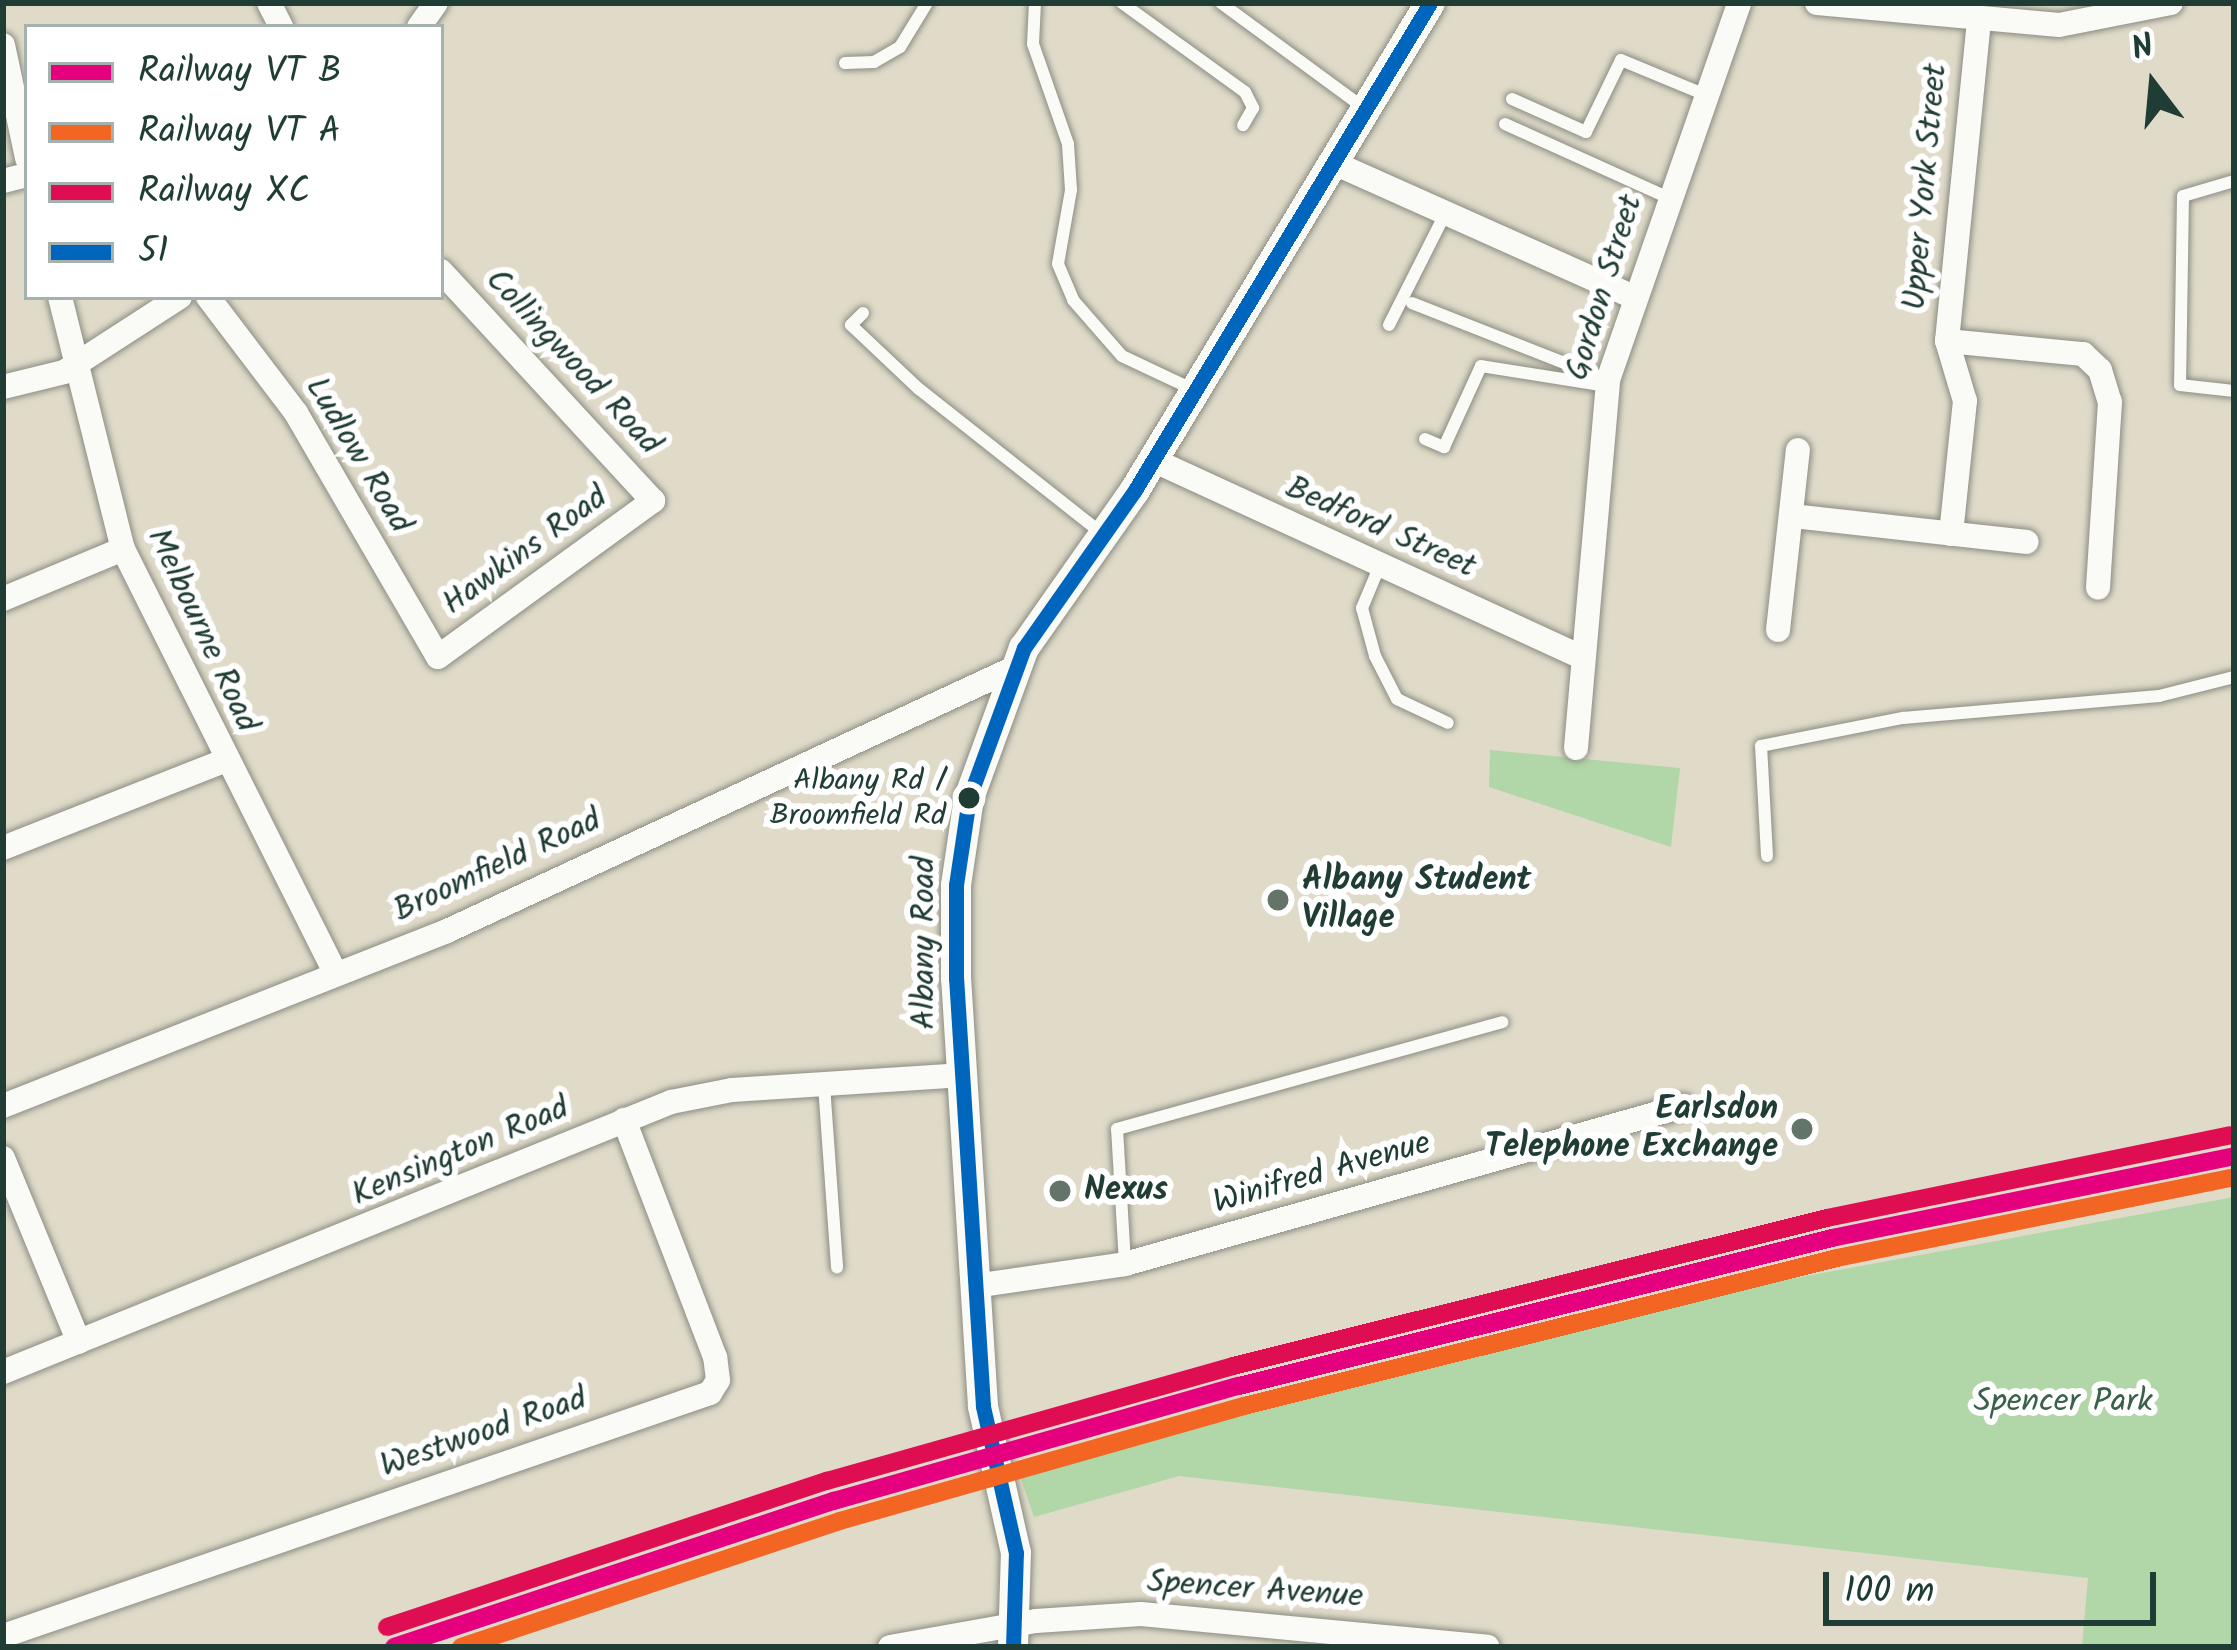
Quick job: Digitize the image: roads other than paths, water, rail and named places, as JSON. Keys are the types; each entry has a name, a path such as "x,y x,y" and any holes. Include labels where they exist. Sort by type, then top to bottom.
{"street":[{"name":"Albany Road","path":"1015,1636 1016,1553 986,1433 955,932 962,838 980,758 1014,668 1154,460 1430,3"},
{"name":"Gordon Street","path":"1576,748 1580,656 1608,383 1632,296 1739,3"},
{"path":"1822,4 2041,14 2164,4"},
{"name":"Upper York Street","path":"1975,14 1947,341 2084,354 2100,370 2110,402 2098,588"},
{"path":"3,45 24,144"},
{"path":"1334,163 1632,296"},
{"name":"Collingwood Road","path":"444,274 653,501"},
{"name":"Melbourne Road","path":"61,300 123,549 336,974"},
{"path":"3,387 76,363 175,300"},
{"name":"Ludlow Road","path":"210,300 296,413 438,657"},
{"path":"1947,341 1965,401 1952,534"},
{"path":"1778,630 1798,450"},
{"name":"Bedford Street","path":"1154,460 1580,656"},
{"name":"Hawkins Road","path":"438,657 653,501"},
{"path":"1792,515 2027,542"},
{"path":"3,599 123,549"},
{"name":"Broomfield Road","path":"3,1106 469,922 1014,668"},
{"path":"3,848 226,760"},
{"name":"Kensington Road","path":"3,1372 624,1120 699,1095 964,1075"},
{"name":"Winifred Avenue","path":"975,1286 1125,1264 1683,1106"},
{"name":"Westwood Road","path":"3,1636 710,1393 718,1380 715,1357 624,1120"},
{"path":"3,1158 79,1342"},
{"name":"Spencer Avenue","path":"890,1647 1222,1616 1487,1647"}],"lane":[{"path":"844,63 874,62 900,47 927,3"},
{"path":"1035,3 1033,44 1068,144 1071,190 1058,264 1073,300 1122,356 1196,390"},
{"path":"1122,3 1245,92 1253,108 1243,124"},
{"path":"1221,3 1365,109"},
{"path":"1512,99 1586,132 1621,60 1703,94"},
{"path":"1505,124 1667,197"},
{"path":"2234,181 2183,196 2180,385 2234,391"},
{"path":"1388,325 1445,213"},
{"path":"1412,303 1608,383"},
{"path":"863,313 851,325 919,389 1105,535"},
{"path":"1425,439 1444,447 1481,367 1608,383"},
{"path":"1379,565 1362,608 1375,656 1397,699 1448,723"},
{"path":"1767,856 1762,746 1903,718 2159,696 2234,676"},
{"path":"1125,1264 1117,1130 1502,1022"},
{"path":"824,1084 837,1268"}],"rail line":[{"name":"XC","path":"387,1627 827,1481 1233,1366 1827,1218 2230,1135"}],"place":[{"name":"Albany Rd / Broomfield Rd","path":"969,798"},
{"name":"Albany Student Village","path":"1278,900"},
{"name":"Earlsdon Telephone Exchange","path":"1802,1129"},
{"name":"Nexus","path":"1060,1191"}],"park label":[{"name":"Spencer Park","path":"2063,1403"}]}
